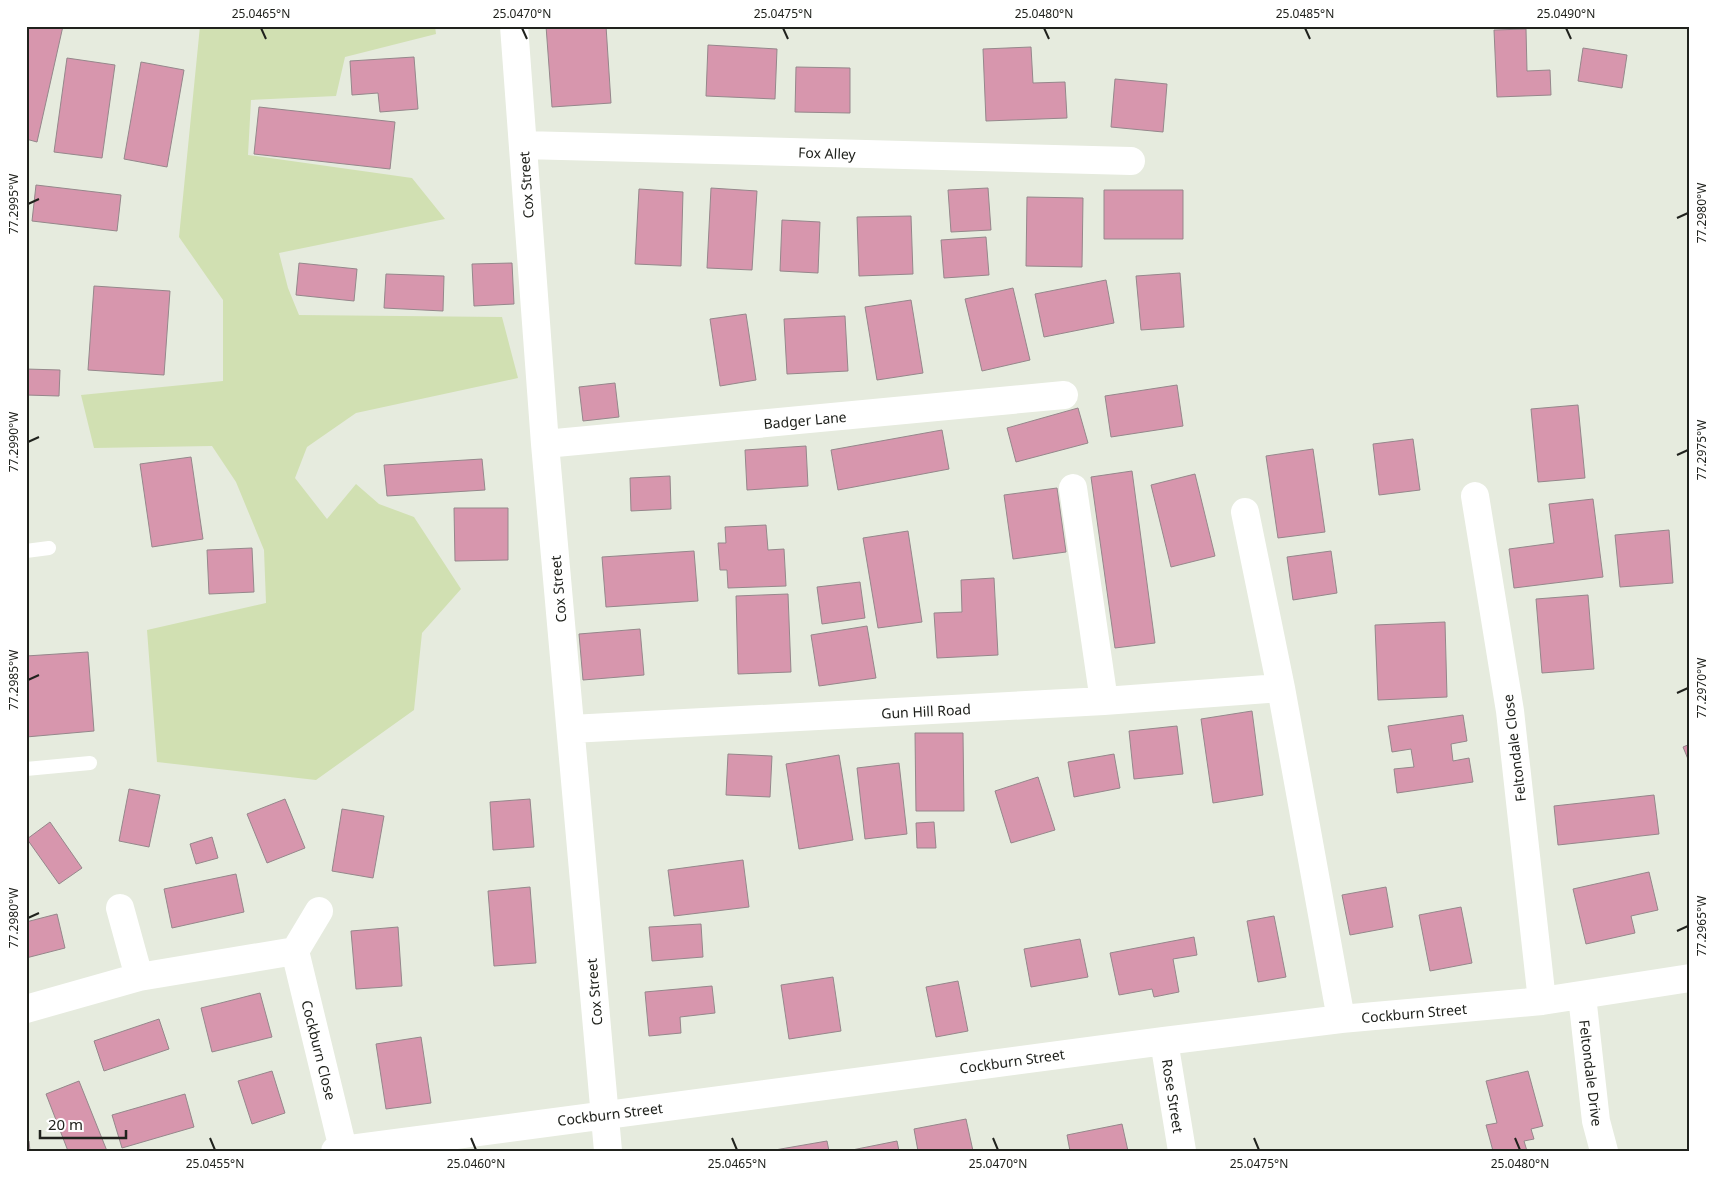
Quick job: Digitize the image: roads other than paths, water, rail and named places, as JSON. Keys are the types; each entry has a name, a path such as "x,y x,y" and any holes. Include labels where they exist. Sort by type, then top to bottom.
{"street":[{"name":"Cox Street","path":"514,26 545,444 608,1151"},
{"name":"Fox Alley","path":"523,145 1131,161"},
{"name":"Badger Lane","path":"545,444 1064,395"},
{"path":"1073,488 1104,702"},
{"name":"Feltondale Close","path":"1475,496 1510,711 1542,1001"},
{"path":"1245,512 1281,688 1341,1020"},
{"name":"Gun Hill Road","path":"571,730 1104,702 1281,688"},
{"path":"120,908 139,977"},
{"path":"26,1009 139,977 295,951 319,911"},
{"name":"Cockburn Close","path":"295,951 339,1150"},
{"name":"Cockburn Street","path":"339,1150 1164,1041 1341,1020 1582,996 1690,978"},
{"name":"Feltondale Drive","path":"1582,996 1596,1121 1604,1151"},
{"name":"Rose Street","path":"1164,1041 1182,1151"}],"lane":[{"path":"26,551 50,548"},
{"path":"26,769 90,763"}]}
